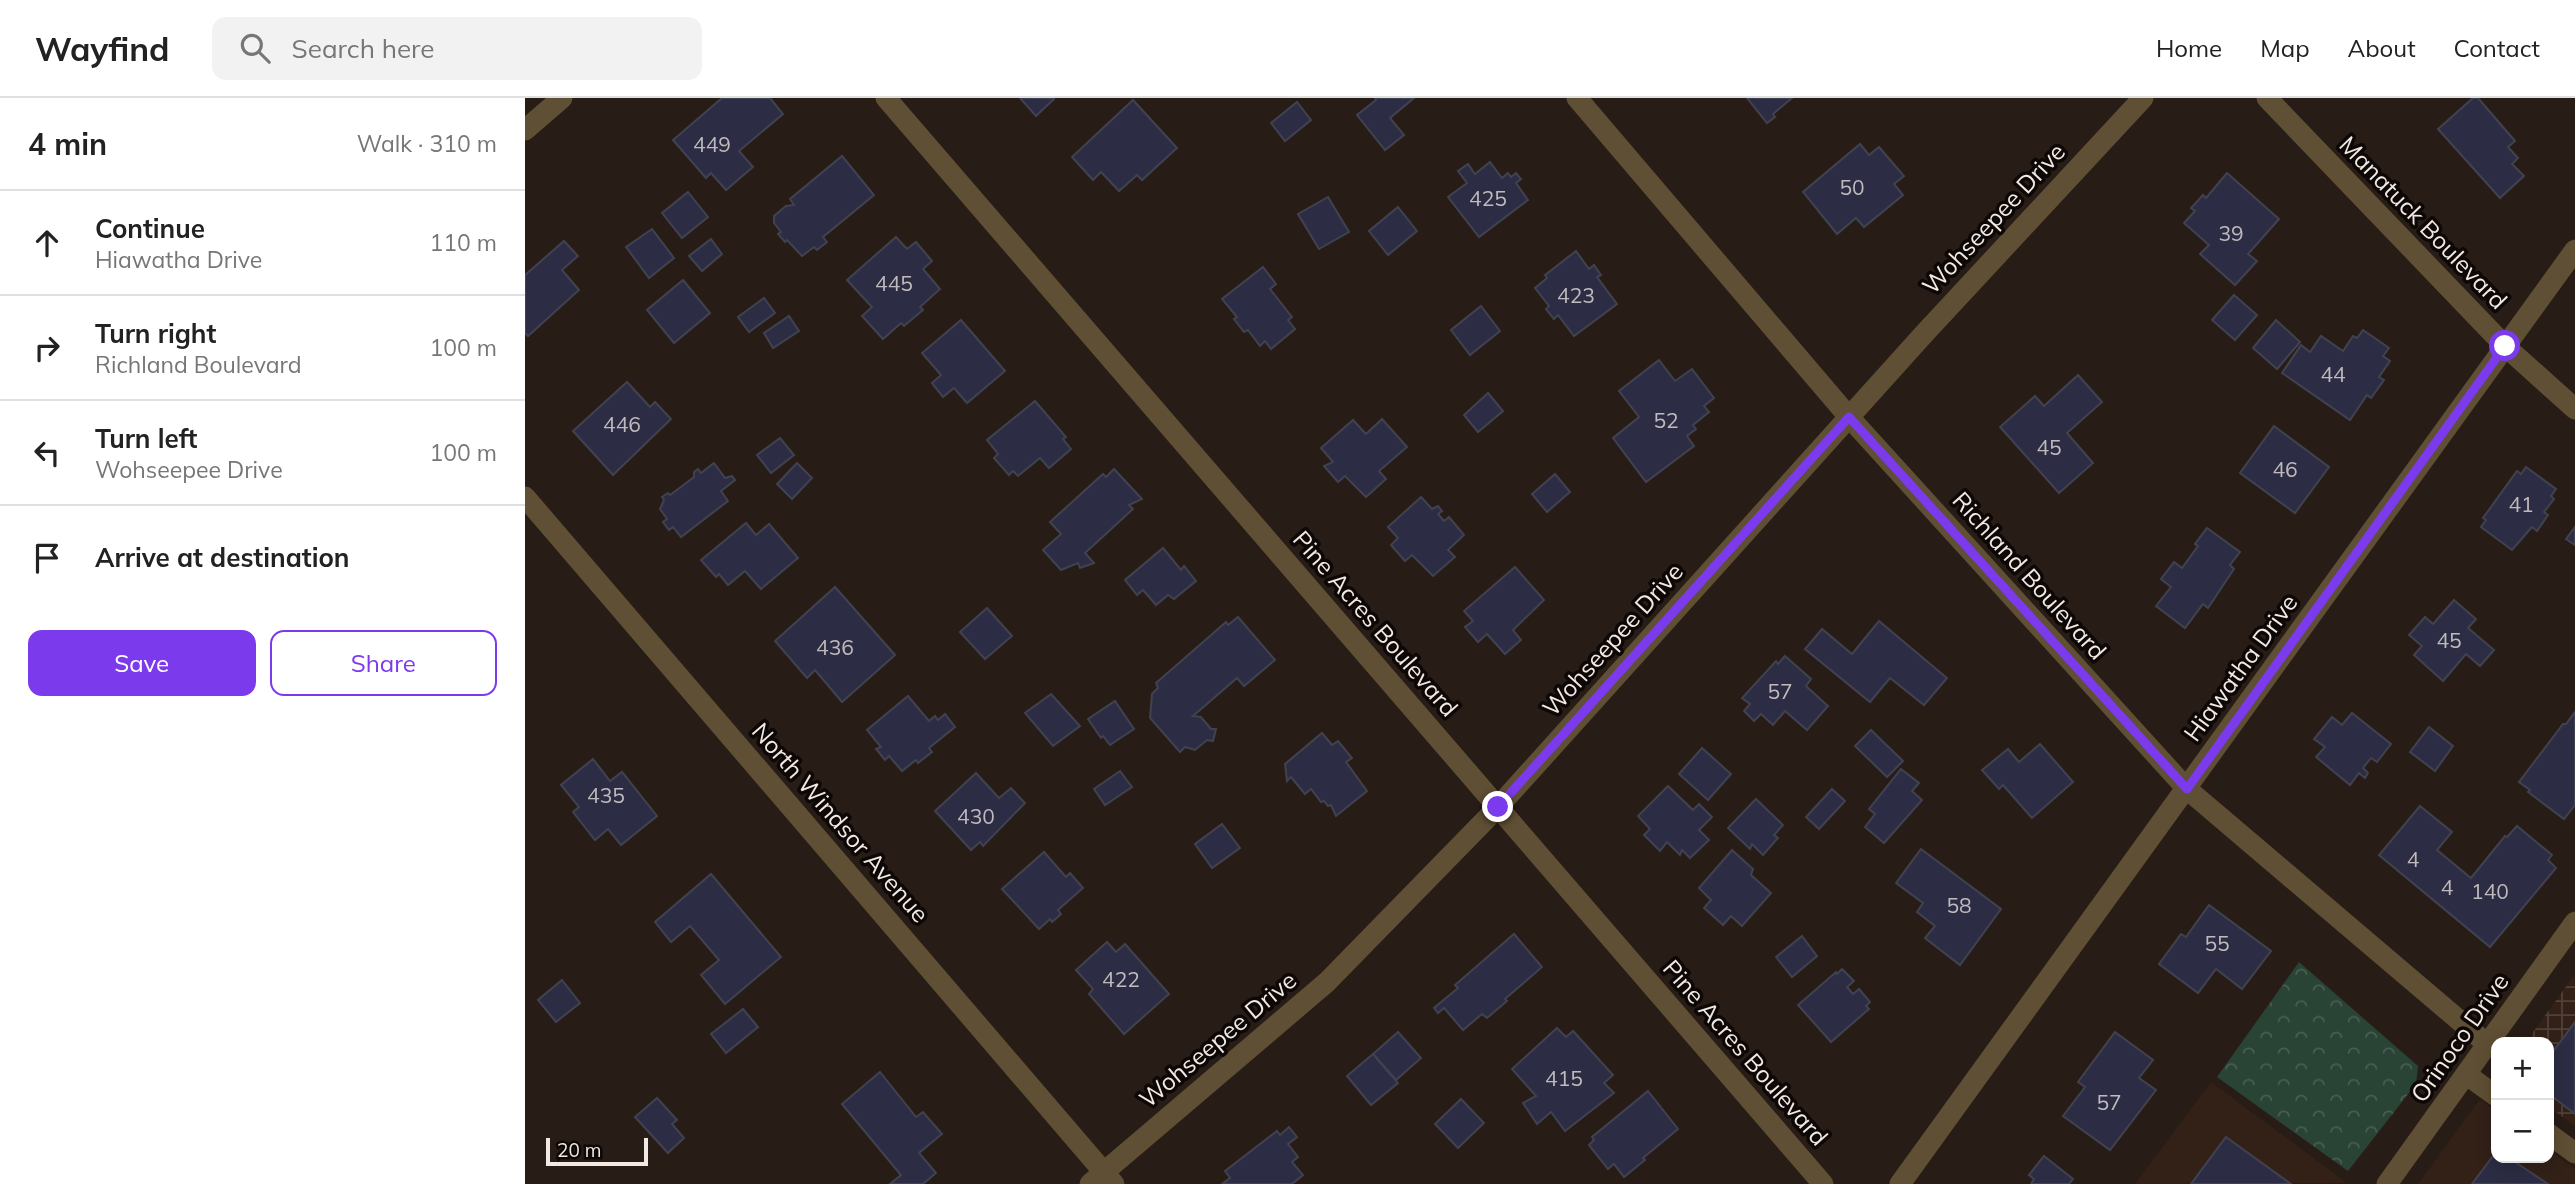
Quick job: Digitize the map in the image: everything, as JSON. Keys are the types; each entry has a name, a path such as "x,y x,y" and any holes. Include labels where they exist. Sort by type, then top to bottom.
{"street":[{"path":"525,130 562,98"},
{"name":"Pine Acres Boulevard","path":"886,98 1823,1184"},
{"name":"Richland Boulevard","path":"1577,98 1849,417 2187,789 2487,1044"},
{"name":"Wohseepee Drive","path":"1103,1180 1327,982 1498,807 1849,417 2143,98"},
{"name":"Manatuck Boulevard","path":"2267,98 2505,346 2575,409"},
{"name":"Hiawatha Drive","path":"1900,1184 2575,250"},
{"name":"North Windsor Avenue","path":"525,497 1103,1180"},
{"name":"Orinoco Drive","path":"2387,1184 2575,922"},
{"path":"2467,1075 2491,1092"},
{"path":"2554,1138 2575,1153"}],"shaded area":[{"path":"2575,974 2575,1126 2554,1111 2554,1037 2530,1037"},
{"path":"2211,1082 2347,1183 2135,1184"},
{"path":"2480,1099 2491,1107 2491,1163 2554,1163 2554,1154 2575,1169 2575,1184 2418,1184"}],"green space":[{"path":"2299,962 2418,1066 2416,1084 2348,1171 2217,1077"}],"building":[{"path":"722,98 770,98 783,114 739,151 753,167 726,190 711,173 706,178 673,140"},
{"path":"1020,98 1053,98 1054,99 1036,116"},
{"path":"1375,98 1414,98 1390,118 1404,135 1385,150 1357,115 1376,100"},
{"path":"1747,98 1792,98 1773,114 1775,117 1767,123"},
{"path":"2473,98 2478,98 2515,141 2508,147 2518,158 2512,164 2524,176 2500,198 2438,129"},
{"path":"1133,100 1177,148 1142,180 1137,175 1119,191 1101,172 1093,180 1072,157"},
{"path":"1297,102 1311,120 1285,141 1271,123"},
{"path":"1860,144 1869,155 1879,147 1904,176 1894,184 1903,195 1864,227 1856,218 1837,234 1803,192"},
{"path":"842,156 874,195 823,237 827,242 802,256 778,234 781,232 774,223 774,216 786,206 794,205 790,199"},
{"path":"1490,162 1502,178 1508,173 1511,177 1516,173 1521,179 1516,183 1528,200 1479,237 1448,197 1467,183 1458,171 1468,164 1475,174"},
{"path":"2227,173 2279,219 2248,254 2257,261 2235,285 2200,254 2209,245 2184,223 2195,211 2191,208 2203,195 2206,198"},
{"path":"688,192 708,217 682,238 662,213"},
{"path":"1328,197 1349,232 1319,249 1298,214"},
{"path":"1398,207 1417,231 1388,255 1369,231"},
{"path":"652,229 674,258 649,278 626,247"},
{"path":"896,237 907,249 916,242 932,261 923,269 940,289 920,307 923,310 904,326 901,323 883,339 862,316 872,307 847,280"},
{"path":"711,239 722,254 702,271 689,256"},
{"path":"564,241 578,256 562,270 579,290 528,336 525,333 525,275"},
{"path":"1576,251 1589,269 1594,265 1601,275 1597,277 1617,304 1574,336 1558,315 1554,319 1546,309 1549,306 1535,288 1547,278 1545,275"},
{"path":"1263,267 1276,284 1270,289 1292,317 1288,320 1295,329 1271,349 1265,341 1260,346 1248,330 1244,332 1234,319 1237,317 1222,299"},
{"path":"683,280 710,313 674,343 647,310"},
{"path":"2234,295 2257,315 2235,340 2212,320"},
{"path":"764,298 775,313 749,332 738,317"},
{"path":"1481,306 1500,331 1470,355 1451,330"},
{"path":"789,316 799,331 773,348 764,333"},
{"path":"961,320 1005,371 967,403 954,388 943,397 932,383 941,375 922,353"},
{"path":"2276,320 2300,342 2277,369 2253,348"},
{"path":"2363,330 2389,348 2383,356 2390,361 2379,377 2384,380 2371,398 2367,395 2350,420 2282,373 2301,345 2310,352 2321,336 2343,351 2353,336 2357,338"},
{"path":"1659,360 1675,381 1692,369 1714,398 1704,406 1709,412 1693,425 1696,429 1687,436 1694,446 1646,482 1613,438 1639,417 1619,391"},
{"path":"2078,375 2102,402 2067,433 2093,463 2059,493 2000,427 2035,396 2044,406"},
{"path":"627,382 650,407 655,402 671,419 613,475 573,431"},
{"path":"1488,393 1503,411 1478,432 1464,415"},
{"path":"1035,401 1066,437 1063,439 1071,449 1049,468 1040,458 1018,476 1013,471 1009,475 994,458 998,454 987,440"},
{"path":"1382,419 1407,447 1379,471 1386,479 1366,497 1345,476 1338,482 1324,466 1333,462 1321,448 1353,420 1366,434"},
{"path":"2274,426 2329,467 2295,513 2240,473"},
{"path":"780,438 794,455 771,473 757,455"},
{"path":"714,463 725,478 732,476 735,480 721,491 728,501 681,537 673,527 669,530 663,522 667,519 660,509 664,500 662,497 668,493 670,495 694,477 694,472 698,469 701,473"},
{"path":"797,463 812,478 792,499 777,484"},
{"path":"2526,467 2556,489 2551,496 2554,499 2544,512 2548,515 2537,531 2532,527 2512,550 2481,527 2486,520 2483,518 2517,471 2521,474"},
{"path":"1114,469 1142,499 1129,505 1133,509 1085,553 1094,563 1080,568 1078,563 1061,570 1043,550 1061,534 1050,522 1103,474 1106,477"},
{"path":"1555,474 1570,492 1547,512 1532,494"},
{"path":"1421,497 1432,509 1438,506 1442,511 1438,514 1444,521 1449,517 1464,535 1448,550 1455,557 1433,576 1412,555 1405,561 1391,545 1398,538 1388,527"},
{"path":"746,523 756,535 769,524 798,558 761,589 745,571 728,585 719,574 716,577 701,560"},
{"path":"2575,527 2575,545 2566,539"},
{"path":"2207,528 2240,552 2230,565 2234,569 2208,608 2203,604 2185,628 2156,606 2171,587 2161,579 2174,562 2182,568"},
{"path":"1163,548 1181,570 1184,566 1196,581 1174,599 1168,595 1156,605 1143,590 1137,595 1125,580"},
{"path":"1515,567 1544,600 1513,630 1521,640 1505,654 1487,634 1478,642 1465,627 1473,621 1464,611"},
{"path":"835,587 895,655 842,702 815,670 807,678 775,641"},
{"path":"2454,600 2476,619 2468,628 2494,650 2480,666 2466,654 2443,681 2414,655 2422,646 2409,635 2425,617 2433,624"},
{"path":"987,608 1012,636 985,659 960,632"},
{"path":"1238,617 1275,660 1244,686 1237,678 1193,716 1201,717 1211,729 1216,729 1213,741 1207,740 1195,750 1185,747 1180,752 1150,718 1152,694 1158,688 1156,683 1226,622 1228,625"},
{"path":"1879,621 1947,678 1924,705 1890,678 1870,702 1805,649 1822,629 1852,654"},
{"path":"1785,656 1811,679 1806,686 1828,706 1807,730 1785,711 1773,725 1761,714 1754,721 1744,711 1750,704 1742,698 1776,661 1778,664"},
{"path":"1051,694 1080,726 1053,746 1025,713"},
{"path":"908,696 929,721 935,716 938,720 945,714 955,727 929,748 932,752 902,771 889,756 885,760 876,749 881,747 867,730"},
{"path":"1115,701 1134,729 1110,745 1103,736 1101,738 1088,719"},
{"path":"2575,712 2575,805 2564,819 2519,782"},
{"path":"2352,713 2391,744 2377,762 2371,758 2363,768 2368,773 2365,778 2359,773 2350,785 2316,757 2325,747 2314,739 2332,717 2342,725"},
{"path":"2429,727 2453,746 2435,771 2410,752"},
{"path":"1871,730 1903,761 1887,777 1855,746"},
{"path":"1322,733 1332,745 1338,741 1352,758 1346,762 1367,791 1336,816 1331,805 1321,802 1311,789 1305,794 1291,777 1287,781 1285,764"},
{"path":"2040,744 2073,782 2032,818 2003,785 1999,789 1982,770 2008,749 2019,762"},
{"path":"1702,748 1731,774 1708,800 1679,774"},
{"path":"593,759 610,781 622,772 657,816 621,845 608,829 595,840 573,812 579,807 561,785"},
{"path":"1901,769 1919,783 1912,791 1922,800 1884,843 1865,827 1875,814 1869,809"},
{"path":"1120,771 1132,787 1105,805 1094,789"},
{"path":"976,773 999,798 1011,788 1025,803 983,846 980,842 971,850 935,811"},
{"path":"1668,786 1693,810 1699,804 1712,817 1699,830 1709,840 1690,858 1682,850 1680,855 1667,842 1660,851 1644,835 1650,829 1638,816"},
{"path":"1832,789 1845,801 1819,829 1806,817"},
{"path":"1756,799 1783,825 1774,835 1778,838 1763,855 1752,844 1750,849 1728,828"},
{"path":"2420,806 2452,832 2437,850 2471,878 2505,836 2517,826 2552,855 2548,860 2556,868 2490,947 2379,855"},
{"path":"1222,824 1240,848 1212,868 1195,844"},
{"path":"1921,849 2001,909 1960,965 1925,938 1935,926 1917,912 1923,903 1896,883"},
{"path":"1732,850 1753,869 1751,875 1771,893 1742,926 1731,916 1723,925 1704,908 1711,900 1699,888"},
{"path":"1044,852 1066,877 1070,873 1083,888 1058,910 1061,914 1039,929 1002,889"},
{"path":"711,874 781,957 725,1004 701,975 719,960 690,926 671,942 655,922"},
{"path":"2209,905 2271,951 2242,989 2216,969 2198,993 2159,964 2181,934 2186,937"},
{"path":"1514,934 1542,967 1487,1018 1482,1014 1463,1030 1444,1008 1438,1013 1434,1008 1458,988 1455,985"},
{"path":"1802,936 1817,956 1792,977 1776,957"},
{"path":"1107,942 1116,952 1125,944 1169,994 1124,1034 1089,994 1093,989 1076,970"},
{"path":"1842,969 1854,981 1847,987 1853,994 1859,989 1870,1002 1866,1006 1869,1009 1831,1042 1798,1005"},
{"path":"562,980 580,1003 556,1022 538,1000"},
{"path":"743,1009 758,1027 726,1053 711,1034"},
{"path":"2575,1022 2575,1114 2554,1098 2554,1050"},
{"path":"1557,1028 1566,1037 1573,1031 1613,1075 1604,1083 1614,1093 1565,1131 1551,1112 1537,1124 1523,1103 1536,1096 1512,1069"},
{"path":"1398,1032 1421,1058 1396,1080 1373,1054"},
{"path":"2115,1032 2153,1060 2139,1078 2156,1090 2110,1150 2063,1116 2085,1087 2078,1082"},
{"path":"1373,1054 1398,1083 1371,1105 1347,1076"},
{"path":"880,1072 916,1117 923,1112 942,1134 919,1153 936,1173 923,1184 890,1184 901,1175 842,1104"},
{"path":"1648,1091 1678,1129 1624,1177 1614,1164 1608,1169 1589,1145 1594,1140 1592,1137"},
{"path":"657,1098 677,1120 672,1124 684,1138 668,1153 635,1117"},
{"path":"1461,1099 1484,1123 1458,1148 1435,1124"},
{"path":"1289,1127 1297,1137 1288,1144 1298,1157 1292,1162 1303,1175 1292,1184 1222,1184 1230,1178 1225,1171 1277,1131 1280,1135"},
{"path":"2226,1137 2291,1184 2191,1184"},
{"path":"2044,1156 2073,1179 2069,1184 2031,1184 2034,1179 2029,1175"},
{"path":"2491,1159 2491,1163 2516,1163 2548,1184 2472,1184"}],"route":[{"path":"1498,807 1849,417 2187,789 2505,346"}]}
